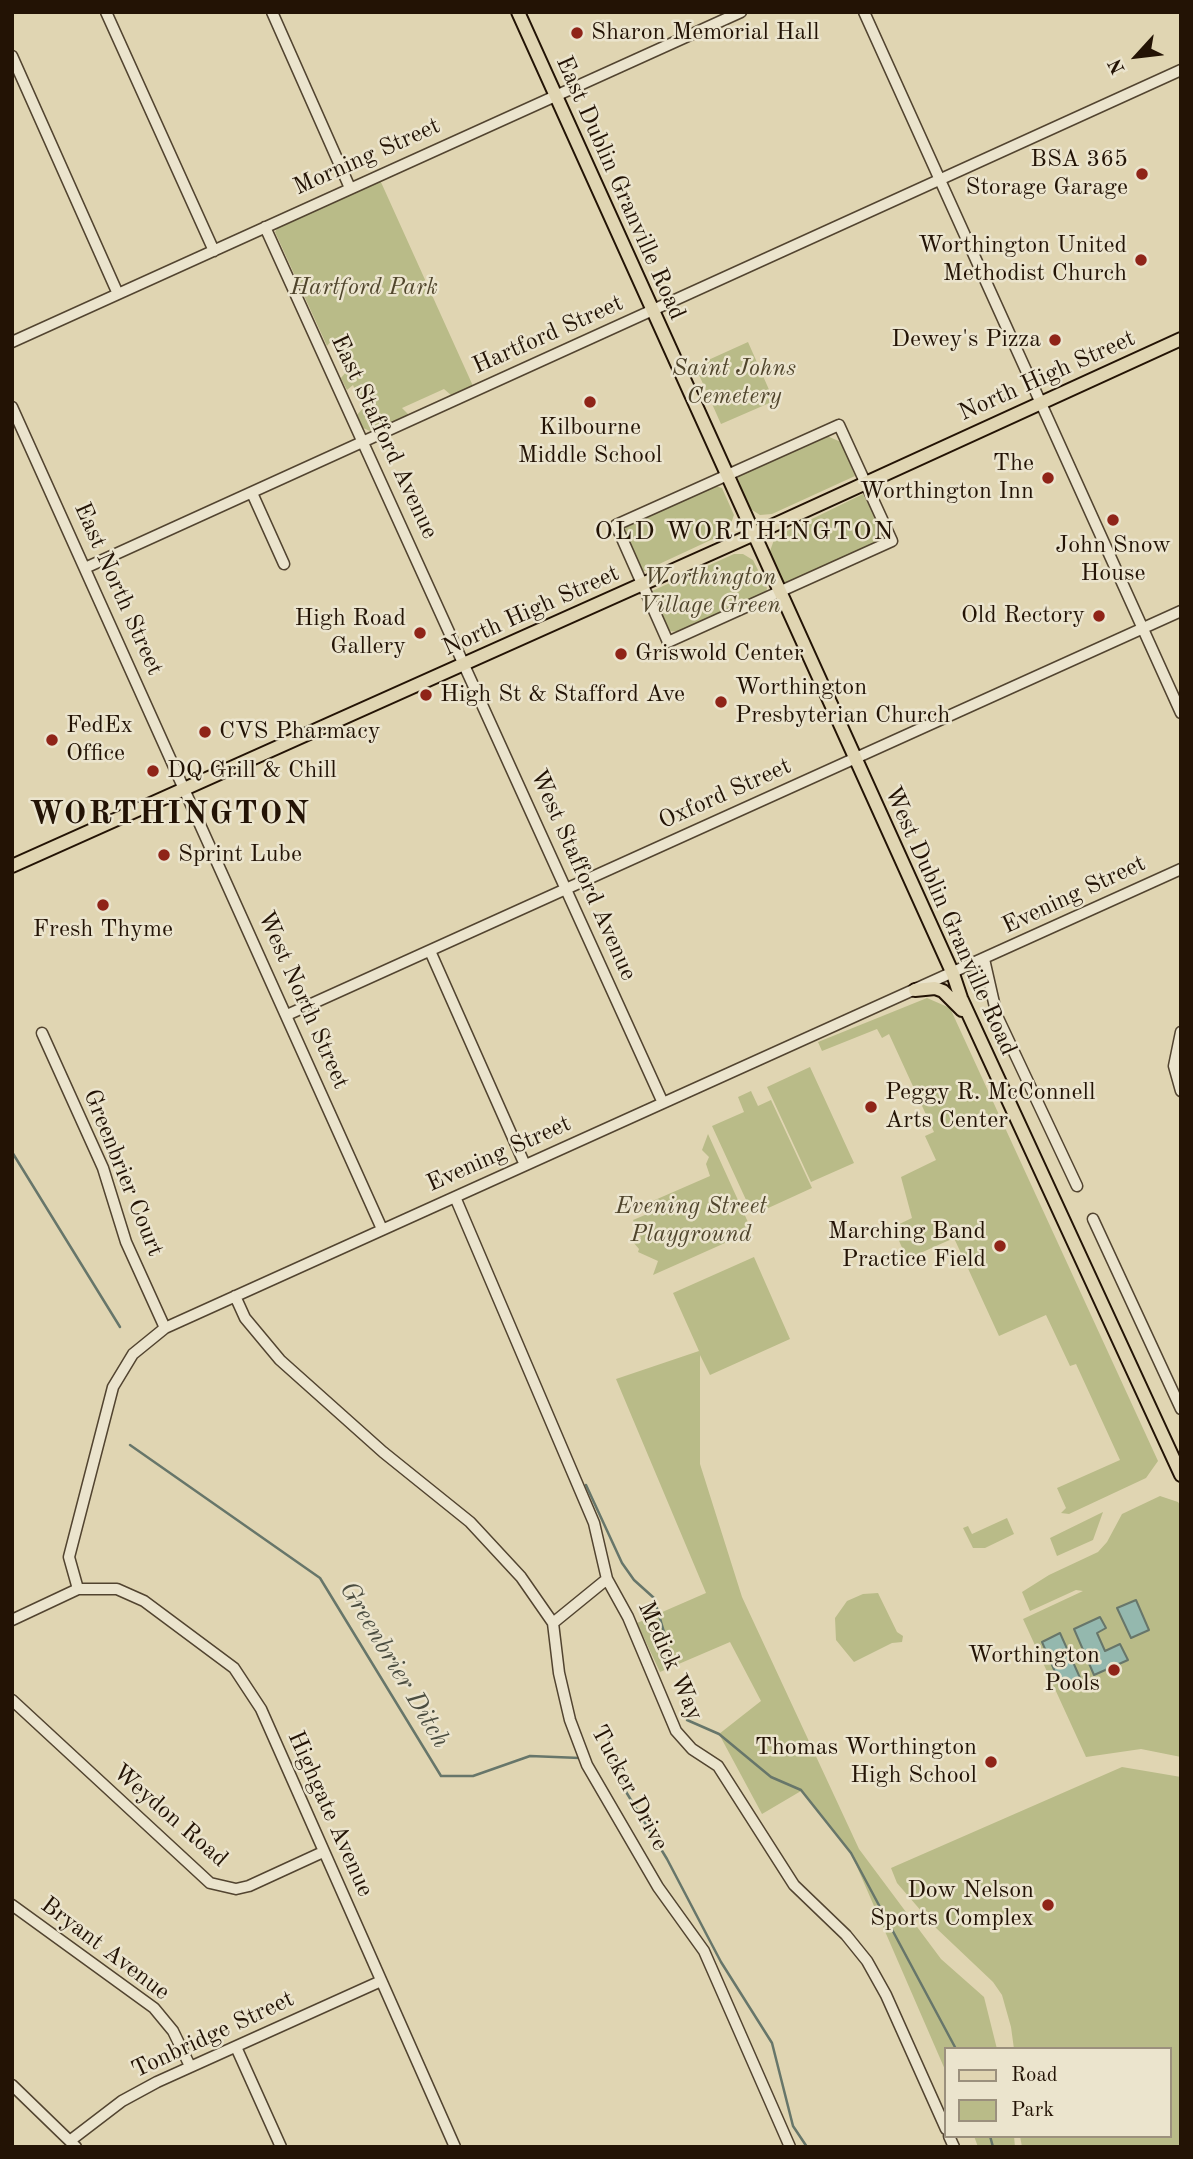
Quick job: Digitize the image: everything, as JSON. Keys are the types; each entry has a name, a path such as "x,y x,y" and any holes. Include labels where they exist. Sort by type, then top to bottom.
{"main road":[{"name":"East Dublin Granville Road","path":"518,12 752,535"},
{"name":"North High Street","path":"12,866 752,535 1181,339"},
{"name":"West Dublin Granville Road","path":"752,535 953,974 970,1018 1181,1475"},
{"path":"915,990 935,988 943,991 970,1018"}],"street":[{"path":"106,12 214,251"},
{"path":"272,12 350,188"},
{"name":"Morning Street","path":"12,342 740,12"},
{"path":"864,12 1181,713"},
{"path":"12,56 118,294"},
{"name":"Hartford Street","path":"86,568 1181,70"},
{"name":"East Stafford Avenue","path":"265,227 464,664"},
{"name":"East North Street","path":"12,407 185,790"},
{"path":"839,425 865,482 892,541 668,642 616,525 839,425"},
{"path":"252,493 284,564"},
{"name":"Oxford Street","path":"287,1015 1181,611"},
{"name":"West Stafford Avenue","path":"464,664 663,1103"},
{"name":"West North Street","path":"185,790 383,1229"},
{"name":"Evening Street","path":"78,1589 69,1557 113,1387 133,1354 165,1328 1181,869"},
{"path":"430,951 525,1165"},
{"path":"984,960 997,1016 1077,1186"},
{"name":"Greenbrier Court","path":"42,1032 103,1168 126,1242 165,1328"},
{"path":"1180,1034 1174,1066 1181,1091"},
{"name":"Medick Way","path":"455,1197 594,1523 607,1579 628,1617 676,1731 692,1749 718,1766 794,1885 846,1935 867,1961 886,1995 944,2125"},
{"path":"1093,1219 1181,1409"},
{"name":"Tucker Drive","path":"235,1296 252,1327 280,1360 383,1452 470,1522 521,1577 553,1623 559,1673 570,1720 587,1765 658,1887 704,1951 790,2147"},
{"path":"553,1623 607,1579"},
{"name":"Highgate Avenue","path":"78,1589 99,1587 130,1593 234,1668 255,1696 455,2147"},
{"path":"12,1620 78,1589"},
{"name":"Weydon Road","path":"12,1700 210,1883 236,1889 249,1886 323,1852"},
{"name":"Bryant Avenue","path":"12,1905 154,2008 173,2031 190,2066"},
{"name":"Tonbridge Street","path":"74,2143 122,2101 190,2066 381,1982"},
{"path":"236,2047 281,2147"},
{"path":"12,2085 74,2143"}],"green space":[{"name":"Hartford Park","path":"380,180 473,386 452,396 444,389 402,408 409,415 370,431 363,428 357,415 363,408 353,385 347,390 341,378 346,372 332,340 327,346 275,232 279,225"},
{"name":"Saint Johns Cemetery","path":"748,342 774,401 721,424 695,366"},
{"name":"Worthington Village Green","path":"827,436 841,442 855,476 772,514 760,515 749,508 737,476"},
{"name":"Worthington Village Green","path":"715,486 722,488 734,515 728,532 642,572 623,529"},
{"name":"Worthington Village Green","path":"863,494 883,533 879,542 789,582 782,582 769,554 775,537"},
{"name":"Worthington Village Green","path":"734,554 743,554 753,560 767,588 766,593 682,632 668,631 652,591"},
{"path":"927,998 950,1008 1158,1461 1146,1478 1069,1514 1061,1513 1066,1508 1057,1488 1120,1460 1076,1364 1070,1366 1046,1315 999,1336 954,1238 907,1259 893,1227 912,1218 901,1177 936,1160 925,1136 934,1132 889,1034 882,1038 877,1029 822,1051 818,1042"},
{"path":"810,1067 854,1163 811,1182 767,1087"},
{"path":"751,1091 758,1106 771,1100 812,1188 753,1215 712,1126 744,1112 738,1097"},
{"name":"Evening Street Playground","path":"708,1134 752,1231 653,1275 658,1261 638,1252 639,1249 633,1242 641,1238 633,1220 652,1212 648,1203 710,1176 706,1164 709,1157 702,1150"},
{"path":"754,1257 790,1339 710,1375 700,1355 700,1464 742,1597 859,1849 941,1959 984,1997 996,2047 944,2047 944,2067 851,1853 801,1791 762,1814 719,1734 761,1701 730,1642 660,1672 637,1623 706,1593 616,1379 699,1351 673,1293"},
{"name":"Worthington Pools","path":"1160,1496 1178,1502 1181,1507 1181,1757 1141,1749 1086,1757 1023,1619 1083,1591 1076,1590 1030,1611 1022,1592 1049,1575 1098,1552 1107,1542 1122,1514"},
{"path":"1103,1512 1093,1540 1057,1556 1050,1538"},
{"path":"1007,1518 1014,1534 985,1548 973,1548 963,1528 968,1526 972,1534"},
{"path":"878,1593 897,1632 903,1636 902,1642 892,1643 854,1662 836,1640 835,1618 847,1601 863,1594"},
{"name":"Dow Nelson Sports Complex","path":"1122,1767 1181,1777 1181,2147 1022,2147 1020,2138 1172,2138 1172,2047 1014,2047 1002,1995 993,1982 935,1927 897,1883 891,1868"},
{"path":"975,2138 1014,2138 1015,2147 978,2147"}],"water":[{"path":"1136,1600 1149,1630 1131,1638 1117,1608"},
{"path":"1100,1617 1106,1628 1097,1633 1105,1651 1120,1644 1128,1660 1094,1675 1074,1629"},
{"path":"1060,1633 1081,1680 1062,1688 1042,1642"}],"waterway":[{"name":"Greenbrier Ditch","path":"12,1152 120,1327"},
{"name":"Greenbrier Ditch","path":"130,1445 320,1578 441,1776 473,1776 530,1756 580,1758"},
{"path":"586,1485 622,1563 634,1580 654,1598 671,1656"},
{"name":"Greenbrier Ditch","path":"687,1720 719,1734 771,1777 801,1790 851,1853 955,2047"},
{"path":"606,1759 667,1859 721,1962 772,2043 793,2126 807,2147"},
{"name":"Greenbrier Ditch","path":"991,2138 993,2147"}],"place":[{"name":"Sharon Memorial Hall","path":"577,33"},
{"name":"BSA 365 Storage Garage","path":"1142,174"},
{"name":"Worthington United Methodist Church","path":"1141,260"},
{"name":"Dewey's Pizza","path":"1055,340"},
{"name":"Kilbourne Middle School","path":"590,402"},
{"name":"The Worthington Inn","path":"1048,478"},
{"name":"John Snow House","path":"1113,520"},
{"name":"Old Rectory","path":"1099,616"},
{"name":"High Road Gallery","path":"420,633"},
{"name":"Griswold Center","path":"621,654"},
{"name":"High St & Stafford Ave","path":"426,695"},
{"name":"Worthington Presbyterian Church","path":"721,702"},
{"name":"CVS Pharmacy","path":"205,732"},
{"name":"FedEx Office","path":"52,740"},
{"name":"DQ Grill & Chill","path":"153,771"},
{"name":"Sprint Lube","path":"164,855"},
{"name":"Fresh Thyme","path":"103,905"},
{"name":"Peggy R. McConnell Arts Center","path":"871,1107"},
{"name":"Marching Band Practice Field","path":"1000,1246"},
{"name":"Worthington Pools","path":"1114,1670"},
{"name":"Thomas Worthington High School","path":"991,1762"},
{"name":"Dow Nelson Sports Complex","path":"1048,1905"}],"district":[{"name":"OLD WORTHINGTON","path":"745,532"},
{"name":"WORTHINGTON","path":"170,815"}]}
